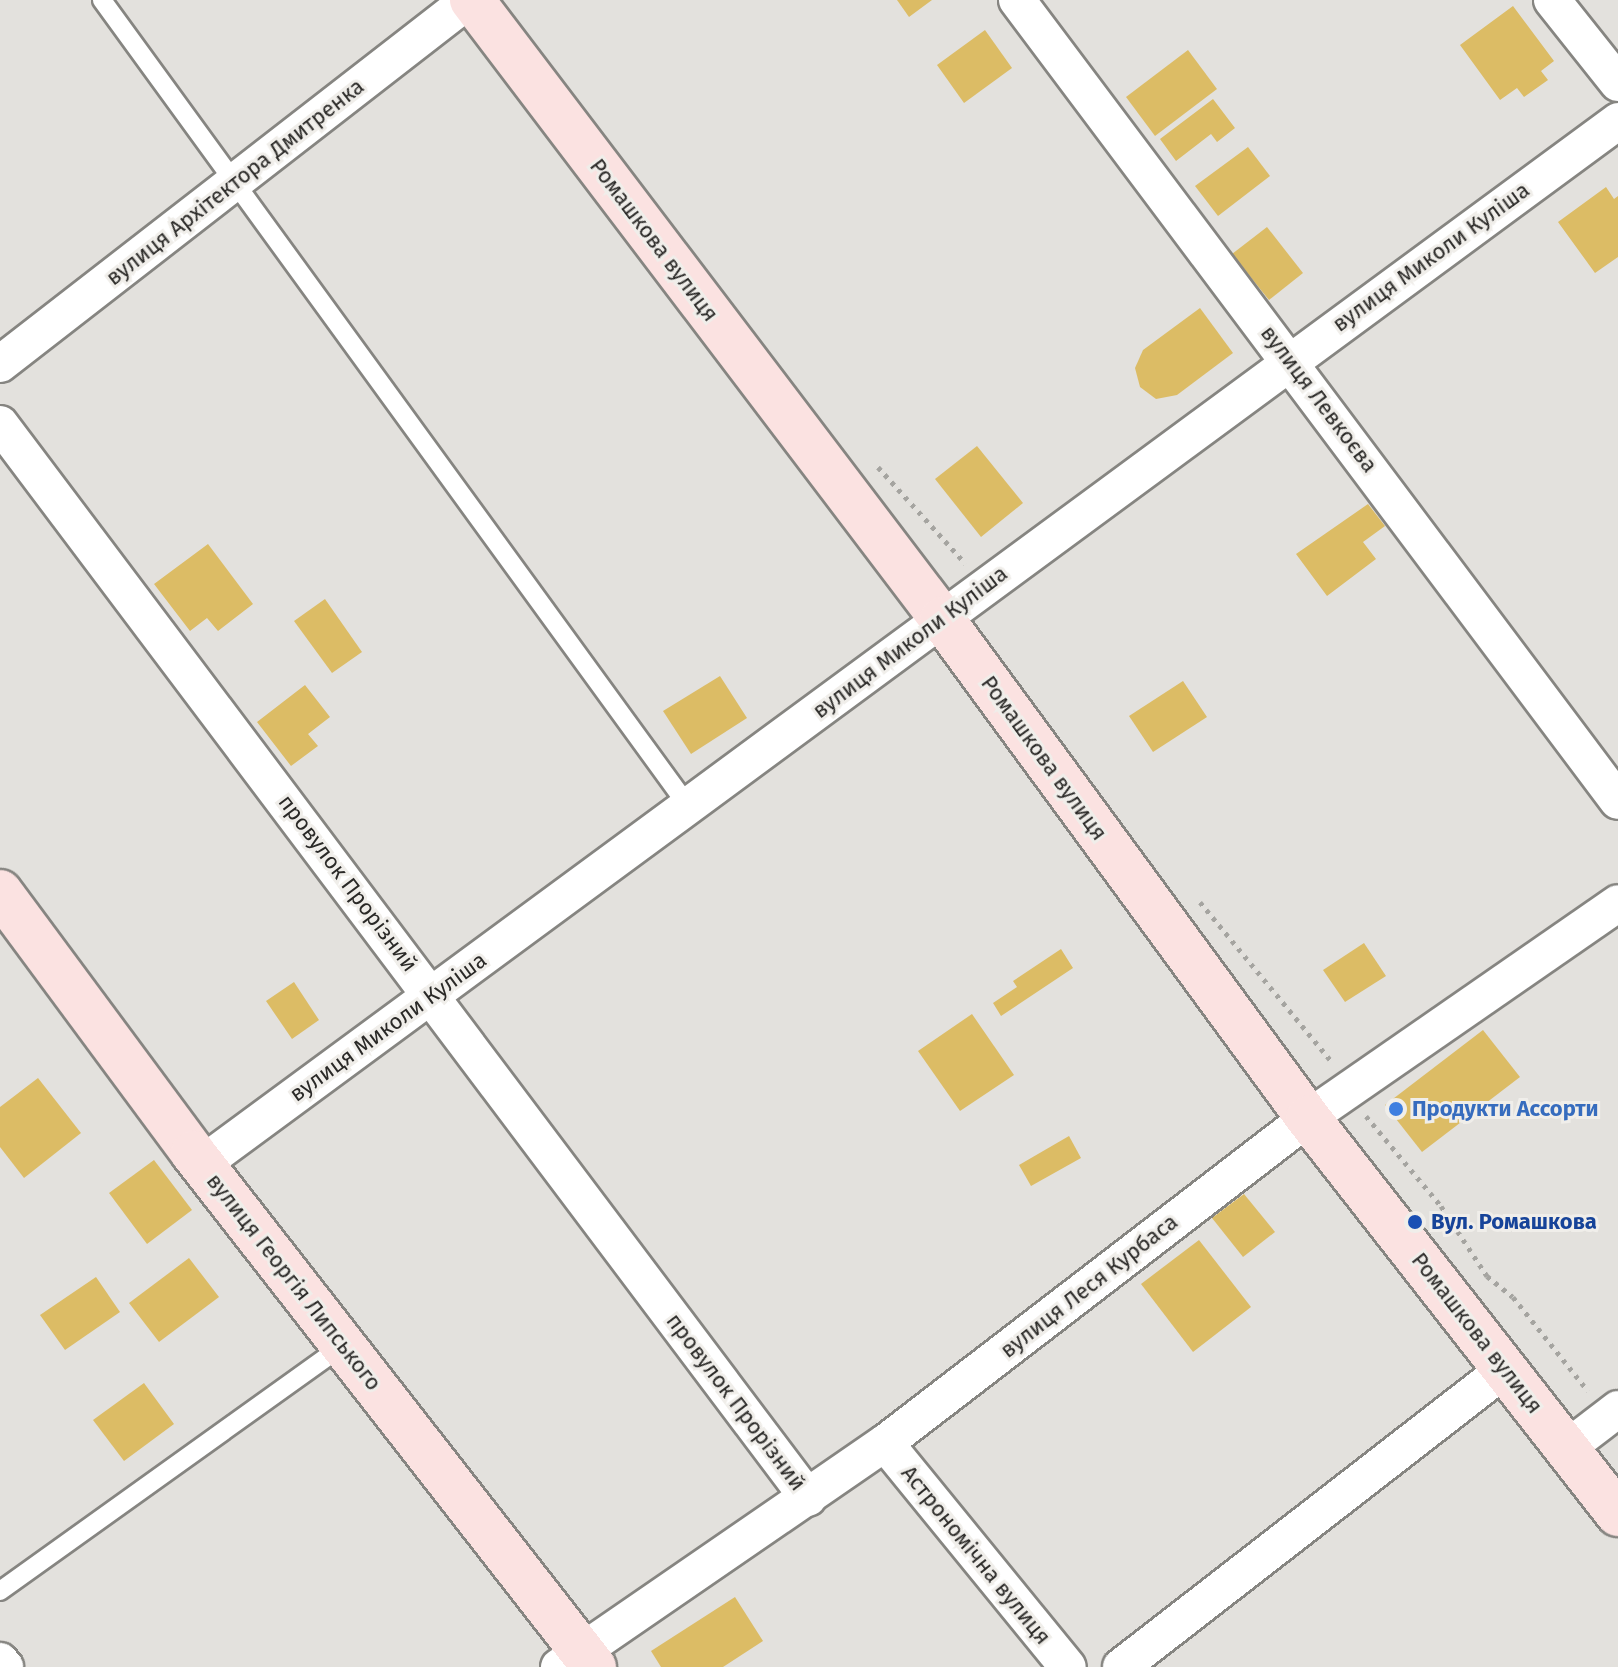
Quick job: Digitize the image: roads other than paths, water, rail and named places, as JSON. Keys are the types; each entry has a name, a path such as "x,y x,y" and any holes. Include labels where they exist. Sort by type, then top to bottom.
{"street":[{"name":"вулиця Архітектора Дмитренка","path":"0,364 471,0"},
{"name":"Ромашкова вулиця","path":"471,0 942,619 1308,1118 1618,1514"},
{"name":"вулиця Левкоєва","path":"1017,0 1290,359 1618,801"},
{"path":"1552,0 1618,83"},
{"name":"вулиця Миколи Куліша","path":"202,1164 1290,359 1618,121"},
{"name":"провулок Прорізний","path":"0,424 432,994 808,1498"},
{"name":"вулиця Георгія Липського","path":"0,892 578,1662"},
{"name":"вулиця Леся Курбаса","path":"578,1662 885,1443 1308,1118 1618,903"},
{"path":"1121,1667 1505,1369"},
{"path":"1567,1448 1613,1413"},
{"name":"Астрономічна вулиця","path":"885,1443 1068,1667"},
{"path":"0,1661 5,1667"}],"lane":[{"path":"102,0 238,180 688,806"},
{"path":"0,1591 343,1345"}],"place":[{"name":"Продукти Ассорти","path":"1396,1109"},
{"name":"Вул. Ромашкова","path":"1415,1222"}]}
